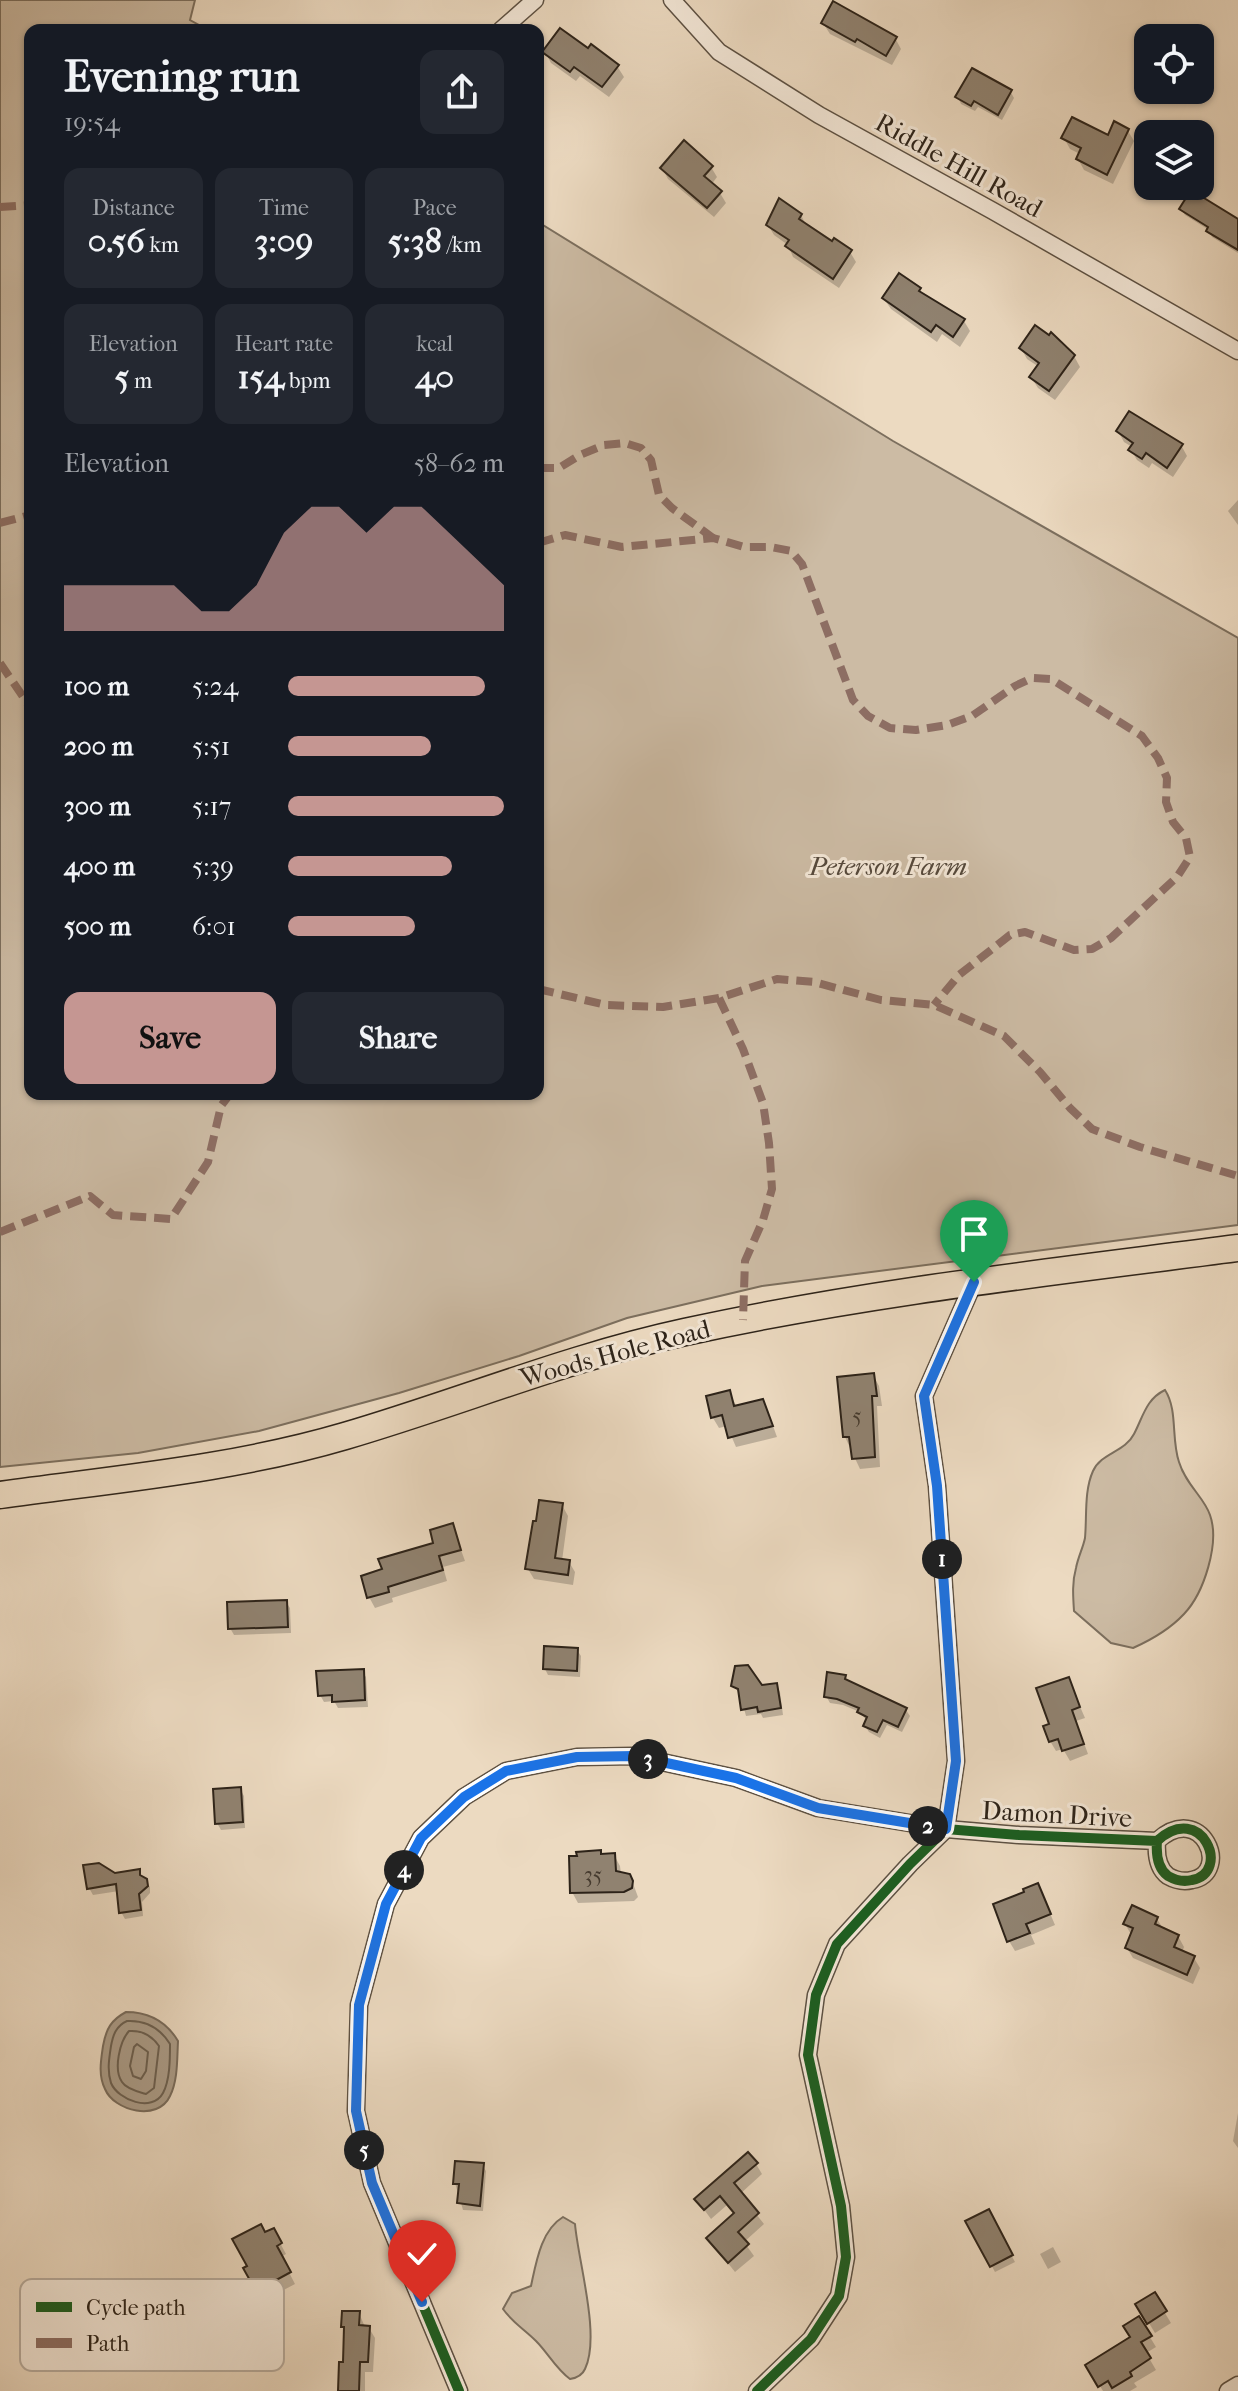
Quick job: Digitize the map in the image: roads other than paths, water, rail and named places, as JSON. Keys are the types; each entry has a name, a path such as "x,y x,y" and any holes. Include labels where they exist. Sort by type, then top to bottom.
{"highway":[{"name":"Woods Hole Road","path":"0,1495 139,1477 343,1437 581,1359 682,1332 875,1295 1238,1248"}],"street":[{"path":"508,24 535,0"},
{"name":"Riddle Hill Road","path":"672,0 719,52 807,107 1238,351"},
{"path":"757,2391 811,2339 839,2296 846,2257 841,2206 808,2055 816,1995 837,1944 946,1829 956,1761 937,1486 924,1396 974,1282"},
{"name":"Damon Drive","path":"459,2391 372,2183 356,2111 359,2005 386,1904 421,1838 464,1797 506,1771 577,1757 634,1756 736,1778 818,1808 946,1829 1157,1841"},
{"path":"1228,2391 1238,2385"}],"water":[{"path":"126,2012 156,2019 178,2041 173,2090 164,2104 156,2109 126,2108 110,2097 103,2084 101,2062 106,2035 116,2018"}],"park label":[{"name":"Peterson Farm","path":"888,866"}]}
